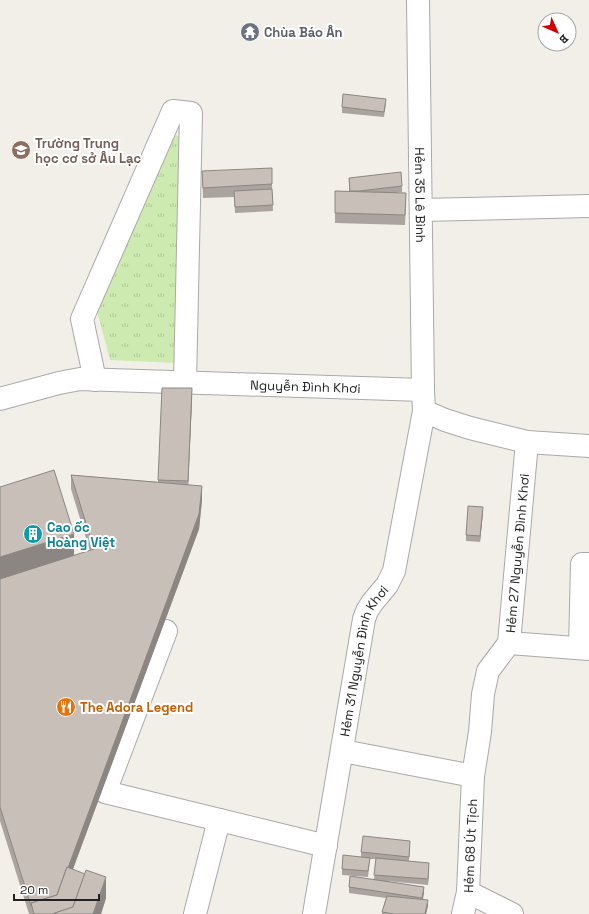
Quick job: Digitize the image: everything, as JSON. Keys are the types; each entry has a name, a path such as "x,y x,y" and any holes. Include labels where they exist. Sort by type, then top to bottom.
{"street":[{"name":"Hẻm 35 Lê Bình","path":"418,0 423,401"},
{"path":"95,380 82,319 173,111 191,113 185,383"},
{"path":"421,210 589,206"},
{"name":"Nguyễn Đình Khơi","path":"0,399 59,383 80,379 185,383 423,401 445,420 470,428 527,442 589,446"},
{"name":"Hẻm 31 Nguyễn Đình Khơi","path":"314,914 343,751 364,619 372,603 387,585 394,570 423,401"},
{"name":"Hẻm 27 Nguyễn Đình Khơi","path":"474,776 483,694 488,671 509,642 527,442"},
{"path":"509,642 584,649 582,564 589,564"},
{"path":"166,631 105,792 326,846"},
{"path":"343,751 474,776"},
{"name":"Hẻm 68 Út Tịch","path":"463,914 468,892 474,776"},
{"path":"195,914 220,820"},
{"path":"468,892 512,914"}],"green space":[{"path":"171,135 182,136 175,363 110,360 96,307"}],"building":[{"path":"343,94 386,99 384,112 342,107"},
{"path":"272,168 272,184 203,188 202,171"},
{"path":"401,172 402,186 350,191 349,178"},
{"path":"272,189 273,205 235,207 234,191"},
{"path":"335,191 406,193 405,215 335,213"},
{"path":"162,388 192,388 188,481 158,480"},
{"name":"Cao ốc Hoàng Việt","path":"54,470 74,534 0,557 0,487"},
{"name":"The Adora Legend","path":"71,475 202,486 199,514 68,868 67,867 57,895 31,903 31,906 0,807 0,579 94,549"},
{"path":"468,506 483,507 480,536 466,535"},
{"path":"363,836 410,841 409,857 361,852"},
{"path":"343,855 370,858 368,871 342,869"},
{"path":"376,858 429,863 428,879 374,875"},
{"path":"67,867 85,874 73,907 52,914 34,914 31,903 57,895"},
{"path":"86,870 106,877 93,914 52,914 73,907"},
{"path":"350,876 424,887 422,898 349,887"},
{"path":"387,896 428,900 425,914 394,914 382,912"}],"place":[{"name":"Chùa Báo Ân","path":"250,32"},
{"name":"Trường Trung học cơ sở Âu Lạc","path":"21,150"},
{"name":"Cao ốc Hoàng Việt","path":"33,534"},
{"name":"The Adora Legend","path":"66,707"}]}
